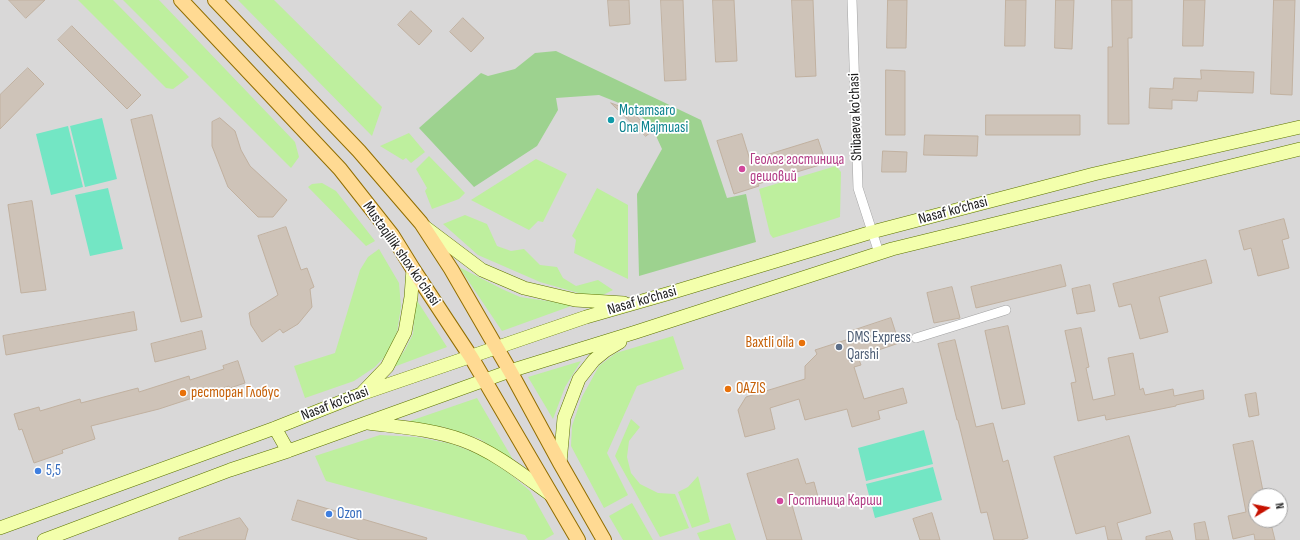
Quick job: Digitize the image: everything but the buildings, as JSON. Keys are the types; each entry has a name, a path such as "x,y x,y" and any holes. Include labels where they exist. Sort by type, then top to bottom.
{"main road":[{"name":"Mustaqillik shox ko'chasi","path":"181,0 340,169 392,235 471,357 578,540"},
{"name":"Mustaqillik shox ko'chasi","path":"215,0 359,151 421,224 451,269 510,371 604,540"},
{"name":"Nasaf ko‘chasi","path":"0,528 274,428 361,394 586,317 634,304 872,232 1094,174 1300,126"},
{"name":"Nasaf ko‘chasi","path":"44,540 230,470 288,451 510,371 636,332 879,253 1300,149"},
{"path":"421,224 482,270 524,288 575,300 634,304"},
{"path":"361,394 387,367 404,332 411,297 413,269"},
{"path":"560,463 564,418 580,379 594,360 605,351 636,332"},
{"path":"366,423 432,433 463,441 498,458 552,495"},
{"path":"274,428 288,451"}],"street":[{"name":"Shibaeva ko'chasi","path":"852,0 858,188 879,253"},
{"path":"916,338 1006,310"}],"shaded area":[{"path":"0,0 1300,0 1300,540 0,540"}],"green space":[{"path":"78,0 113,0 189,77 173,89 166,88"},
{"path":"123,0 159,0 295,142 299,157 291,168"},
{"path":"238,0 274,0 382,107 372,136"},
{"path":"556,51 701,120 727,198 746,194 756,242 639,276 637,194 662,149 652,127 634,109 599,95 556,98 558,110 537,146 474,187 419,128 481,73 488,76 515,69 535,53"},
{"path":"102,118 117,179 85,187 70,126"},
{"path":"68,126 83,187 51,195 36,134"},
{"path":"409,133 425,152 411,163 406,158 403,160 380,146"},
{"path":"429,156 465,193 459,199 432,209 425,191 427,188 416,169"},
{"path":"536,159 567,174 543,222 538,221 529,230 471,200"},
{"path":"836,166 841,172 840,217 773,238 770,234 759,189"},
{"path":"322,183 336,191 375,241 366,246 308,187 312,184"},
{"path":"108,188 123,249 90,256 75,195"},
{"path":"597,188 628,205 628,279 574,253 576,240 572,236"},
{"path":"465,215 487,224 497,246 511,251 524,249 540,265 557,267 563,278 576,286 598,280 613,290 601,296 582,294 540,282 478,255 443,224"},
{"path":"379,249 399,283 401,307 397,332 387,354 375,367 354,381 305,398 294,366 335,353 360,270 368,257"},
{"path":"459,267 520,297 574,305 502,331"},
{"path":"416,299 447,347 391,368 405,350 413,334"},
{"path":"673,336 684,369 637,386 607,453 628,495 604,508 571,446 572,426 582,397 599,366 616,353"},
{"path":"581,361 565,387 553,419 528,377"},
{"path":"477,398 515,463 480,439 444,427 407,422"},
{"path":"631,419 640,427 629,441 627,457 631,473 640,484 658,493 675,494 689,528 660,537 615,456"},
{"path":"924,430 933,464 866,481 858,448"},
{"path":"380,435 416,437 452,444 483,456 510,474 530,491 554,534 544,540 528,540 525,535 326,481 315,456"},
{"path":"933,467 942,500 875,518 866,484"},
{"path":"698,476 710,522 692,528 678,492 688,487"},
{"path":"632,503 653,540 623,540 609,516"},
{"path":"730,523 736,540 700,540 697,533"}],"place":[{"name":"Motamsaro Ona Majmuasi","path":"611,120"},
{"name":"Геолог гостиница дешовий","path":"742,169"},
{"name":"Baxtli oila","path":"802,343"},
{"name":"DMS Express Qarshi","path":"839,347"},
{"name":"OAZIS","path":"728,389"},
{"name":"ресторан Глобус","path":"183,393"},
{"name":"5,5","path":"38,471"},
{"name":"Гостиница Карши","path":"780,501"},
{"name":"Ozon","path":"329,514"}]}
